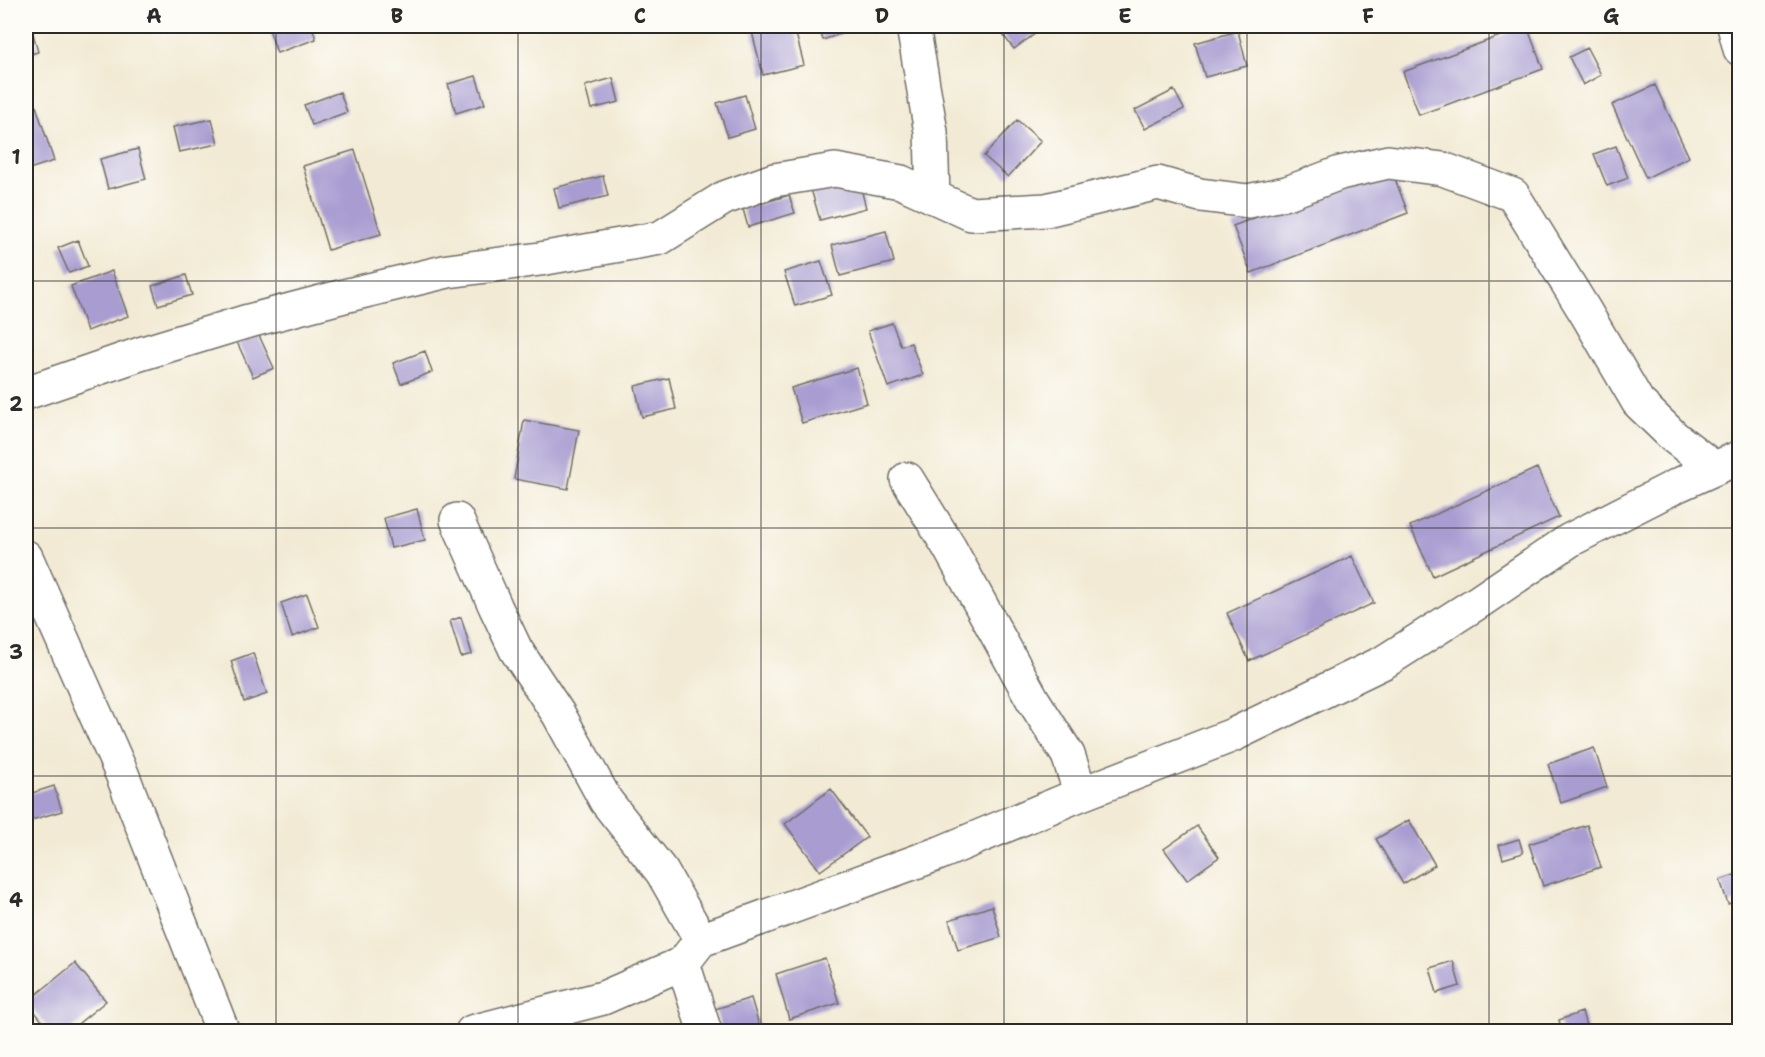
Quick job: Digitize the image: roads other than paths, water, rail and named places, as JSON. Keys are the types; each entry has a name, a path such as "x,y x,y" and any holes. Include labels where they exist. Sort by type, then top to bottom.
{"street":[{"path":"913,26 931,132 933,197"},
{"path":"1734,26 1740,49"},
{"path":"26,393 140,354 245,322 344,296 448,271 540,259 660,238 724,198 774,180 836,170 901,182 971,214 1046,210 1158,183 1200,195 1248,201 1287,193 1340,173 1388,162 1443,169 1513,195 1638,402 1674,437 1727,462"},
{"path":"472,1032 603,998 692,952 1081,794 1233,735 1384,662 1570,540 1678,484 1727,462"},
{"path":"907,479 949,547 1033,700 1068,755 1081,794"},
{"path":"457,520 516,650 559,715 606,801 662,872 692,952 705,1032"},
{"path":"26,557 122,774 223,1032"}]}
